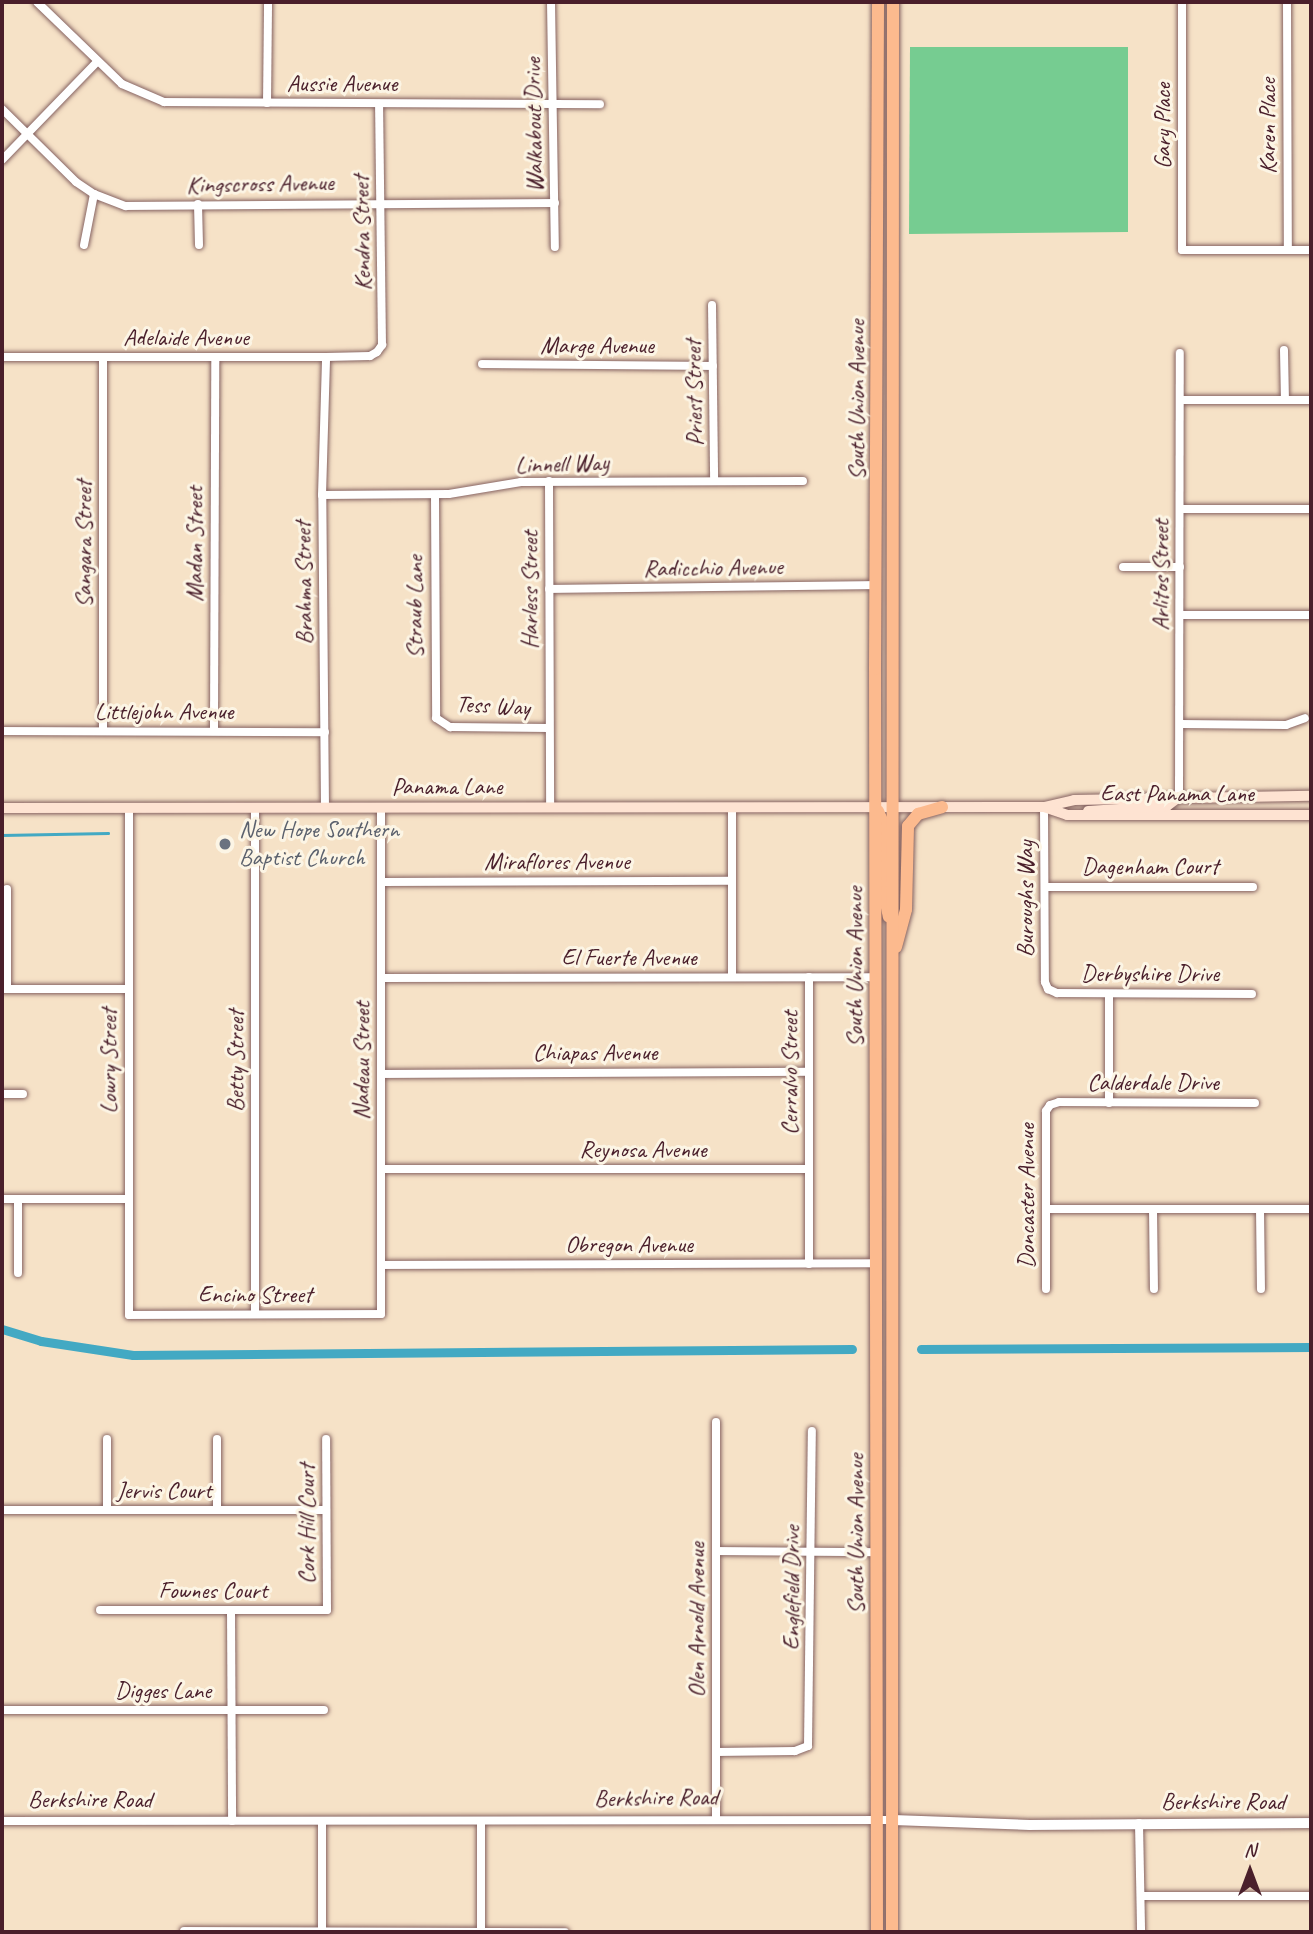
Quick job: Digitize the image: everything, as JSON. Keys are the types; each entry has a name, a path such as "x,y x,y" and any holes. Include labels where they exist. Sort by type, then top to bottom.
{"main road":[{"name":"South Union Avenue","path":"877,2 877,1932"},
{"name":"South Union Avenue","path":"892,1932 893,2"},
{"path":"877,193 886,202 886,258 893,265"},
{"path":"878,286 886,298 886,363 893,371"},
{"path":"875,712 882,739 885,801 893,807"},
{"name":"East Panama Lane","path":"893,807 1044,807 1074,800 1311,796"},
{"path":"1072,815 1098,808 1167,806 1180,797"},
{"path":"875,807 884,825 885,903 893,923"},
{"name":"Panama Lane","path":"2,808 893,807"},
{"path":"893,954 906,909 908,826 918,814 942,807"},
{"name":"East Panama Lane","path":"1044,807 1072,815 1311,815"},
{"path":"875,912 884,938 885,990 893,996"}],"street":[{"name":"Aussie Avenue","path":"37,2 97,62 129,89 164,103 600,104"},
{"path":"267,103 268,2"},
{"name":"Walkabout Drive","path":"551,2 555,247"},
{"name":"Gary Place","path":"1182,2 1182,250 1287,250"},
{"name":"Karen Place","path":"1287,2 1287,250"},
{"path":"2,160 97,62"},
{"name":"Kendra Street","path":"370,356 382,345 379,104"},
{"name":"Kingscross Avenue","path":"2,108 76,182 93,194 126,206 380,202 555,203"},
{"path":"84,245 93,194"},
{"path":"198,204 199,245"},
{"path":"1287,250 1311,250"},
{"name":"Priest Street","path":"712,305 714,481"},
{"path":"1284,350 1284,400"},
{"name":"Arlitos Street","path":"1180,353 1180,797"},
{"name":"Adelaide Avenue","path":"2,357 370,356"},
{"name":"Sangara Street","path":"103,357 103,732"},
{"name":"Madan Street","path":"214,732 215,357"},
{"name":"Brahma Street","path":"325,808 322,495 326,357"},
{"name":"Marge Avenue","path":"482,364 713,366"},
{"path":"1180,400 1311,400"},
{"name":"Linnell Way","path":"322,495 435,495 522,482 549,481 803,481"},
{"name":"Harless Street","path":"549,481 550,699"},
{"name":"Straub Lane","path":"435,495 436,719"},
{"path":"1180,509 1311,509"},
{"path":"1123,567 1180,567"},
{"name":"Radicchio Avenue","path":"549,589 877,585"},
{"path":"1180,615 1311,615"},
{"name":"Tess Way","path":"550,699 550,807"},
{"name":"Tess Way","path":"436,719 450,727 550,728"},
{"path":"1180,724 1286,725 1305,719"},
{"name":"Littlejohn Avenue","path":"2,732 325,732"},
{"path":"732,807 732,977"},
{"name":"Buroughs Way","path":"1044,807 1045,982 1048,989"},
{"name":"Lowry Street","path":"129,808 129,1315"},
{"name":"Betty Street","path":"255,808 255,1314"},
{"name":"Nadeau Street","path":"381,808 381,1314"},
{"name":"Miraflores Avenue","path":"381,882 732,881"},
{"name":"Dagenham Court","path":"1046,887 1253,887"},
{"path":"7,889 5,989 129,989"},
{"name":"Cerralvo Street","path":"809,977 809,1169"},
{"name":"El Fuerte Avenue","path":"381,978 876,977"},
{"name":"Derbyshire Drive","path":"1048,989 1058,993 1252,994"},
{"path":"1109,994 1109,1103"},
{"name":"Chiapas Avenue","path":"381,1074 808,1072"},
{"path":"2,1094 23,1094"},
{"name":"Calderdale Drive","path":"1051,1105 1059,1102 1255,1103"},
{"name":"Doncaster Avenue","path":"1046,1289 1046,1111 1051,1105"},
{"name":"Reynosa Avenue","path":"381,1169 809,1169"},
{"path":"809,1169 809,1264"},
{"path":"2,1199 129,1199"},
{"path":"18,1199 18,1273"},
{"path":"1046,1209 1311,1209"},
{"path":"1153,1209 1154,1289"},
{"path":"1260,1209 1261,1289"},
{"name":"Obregon Avenue","path":"381,1265 877,1264"},
{"name":"Encino Street","path":"129,1315 381,1314"},
{"name":"Olen Arnold Avenue","path":"716,1422 716,1818"},
{"name":"Englefield Drive","path":"716,1752 795,1751 808,1746 812,1431"},
{"path":"107,1439 107,1510"},
{"path":"216,1439 217,1510"},
{"name":"Cork Hill Court","path":"326,1439 327,1610"},
{"name":"Jervis Court","path":"2,1510 326,1510"},
{"path":"716,1552 877,1552"},
{"name":"Fownes Court","path":"100,1610 327,1610"},
{"path":"231,1610 232,1821"},
{"name":"Digges Lane","path":"2,1710 324,1710"},
{"name":"Berkshire Road","path":"2,1821 877,1818 1030,1825 1311,1823"},
{"path":"322,1821 322,1932"},
{"path":"481,1821 481,1932"},
{"path":"1139,1823 1141,1932"},
{"path":"1141,1896 1311,1896"},
{"path":"184,1931 565,1932"}],"green space":[{"path":"910,47 1128,47 1128,232 909,234"}],"waterway":[{"path":"2,835 108,833"},
{"path":"2,1329 41,1341 133,1355 852,1349"},
{"path":"921,1349 1311,1347"}],"place":[{"name":"New Hope Southern Baptist Church","path":"225,844"}]}
